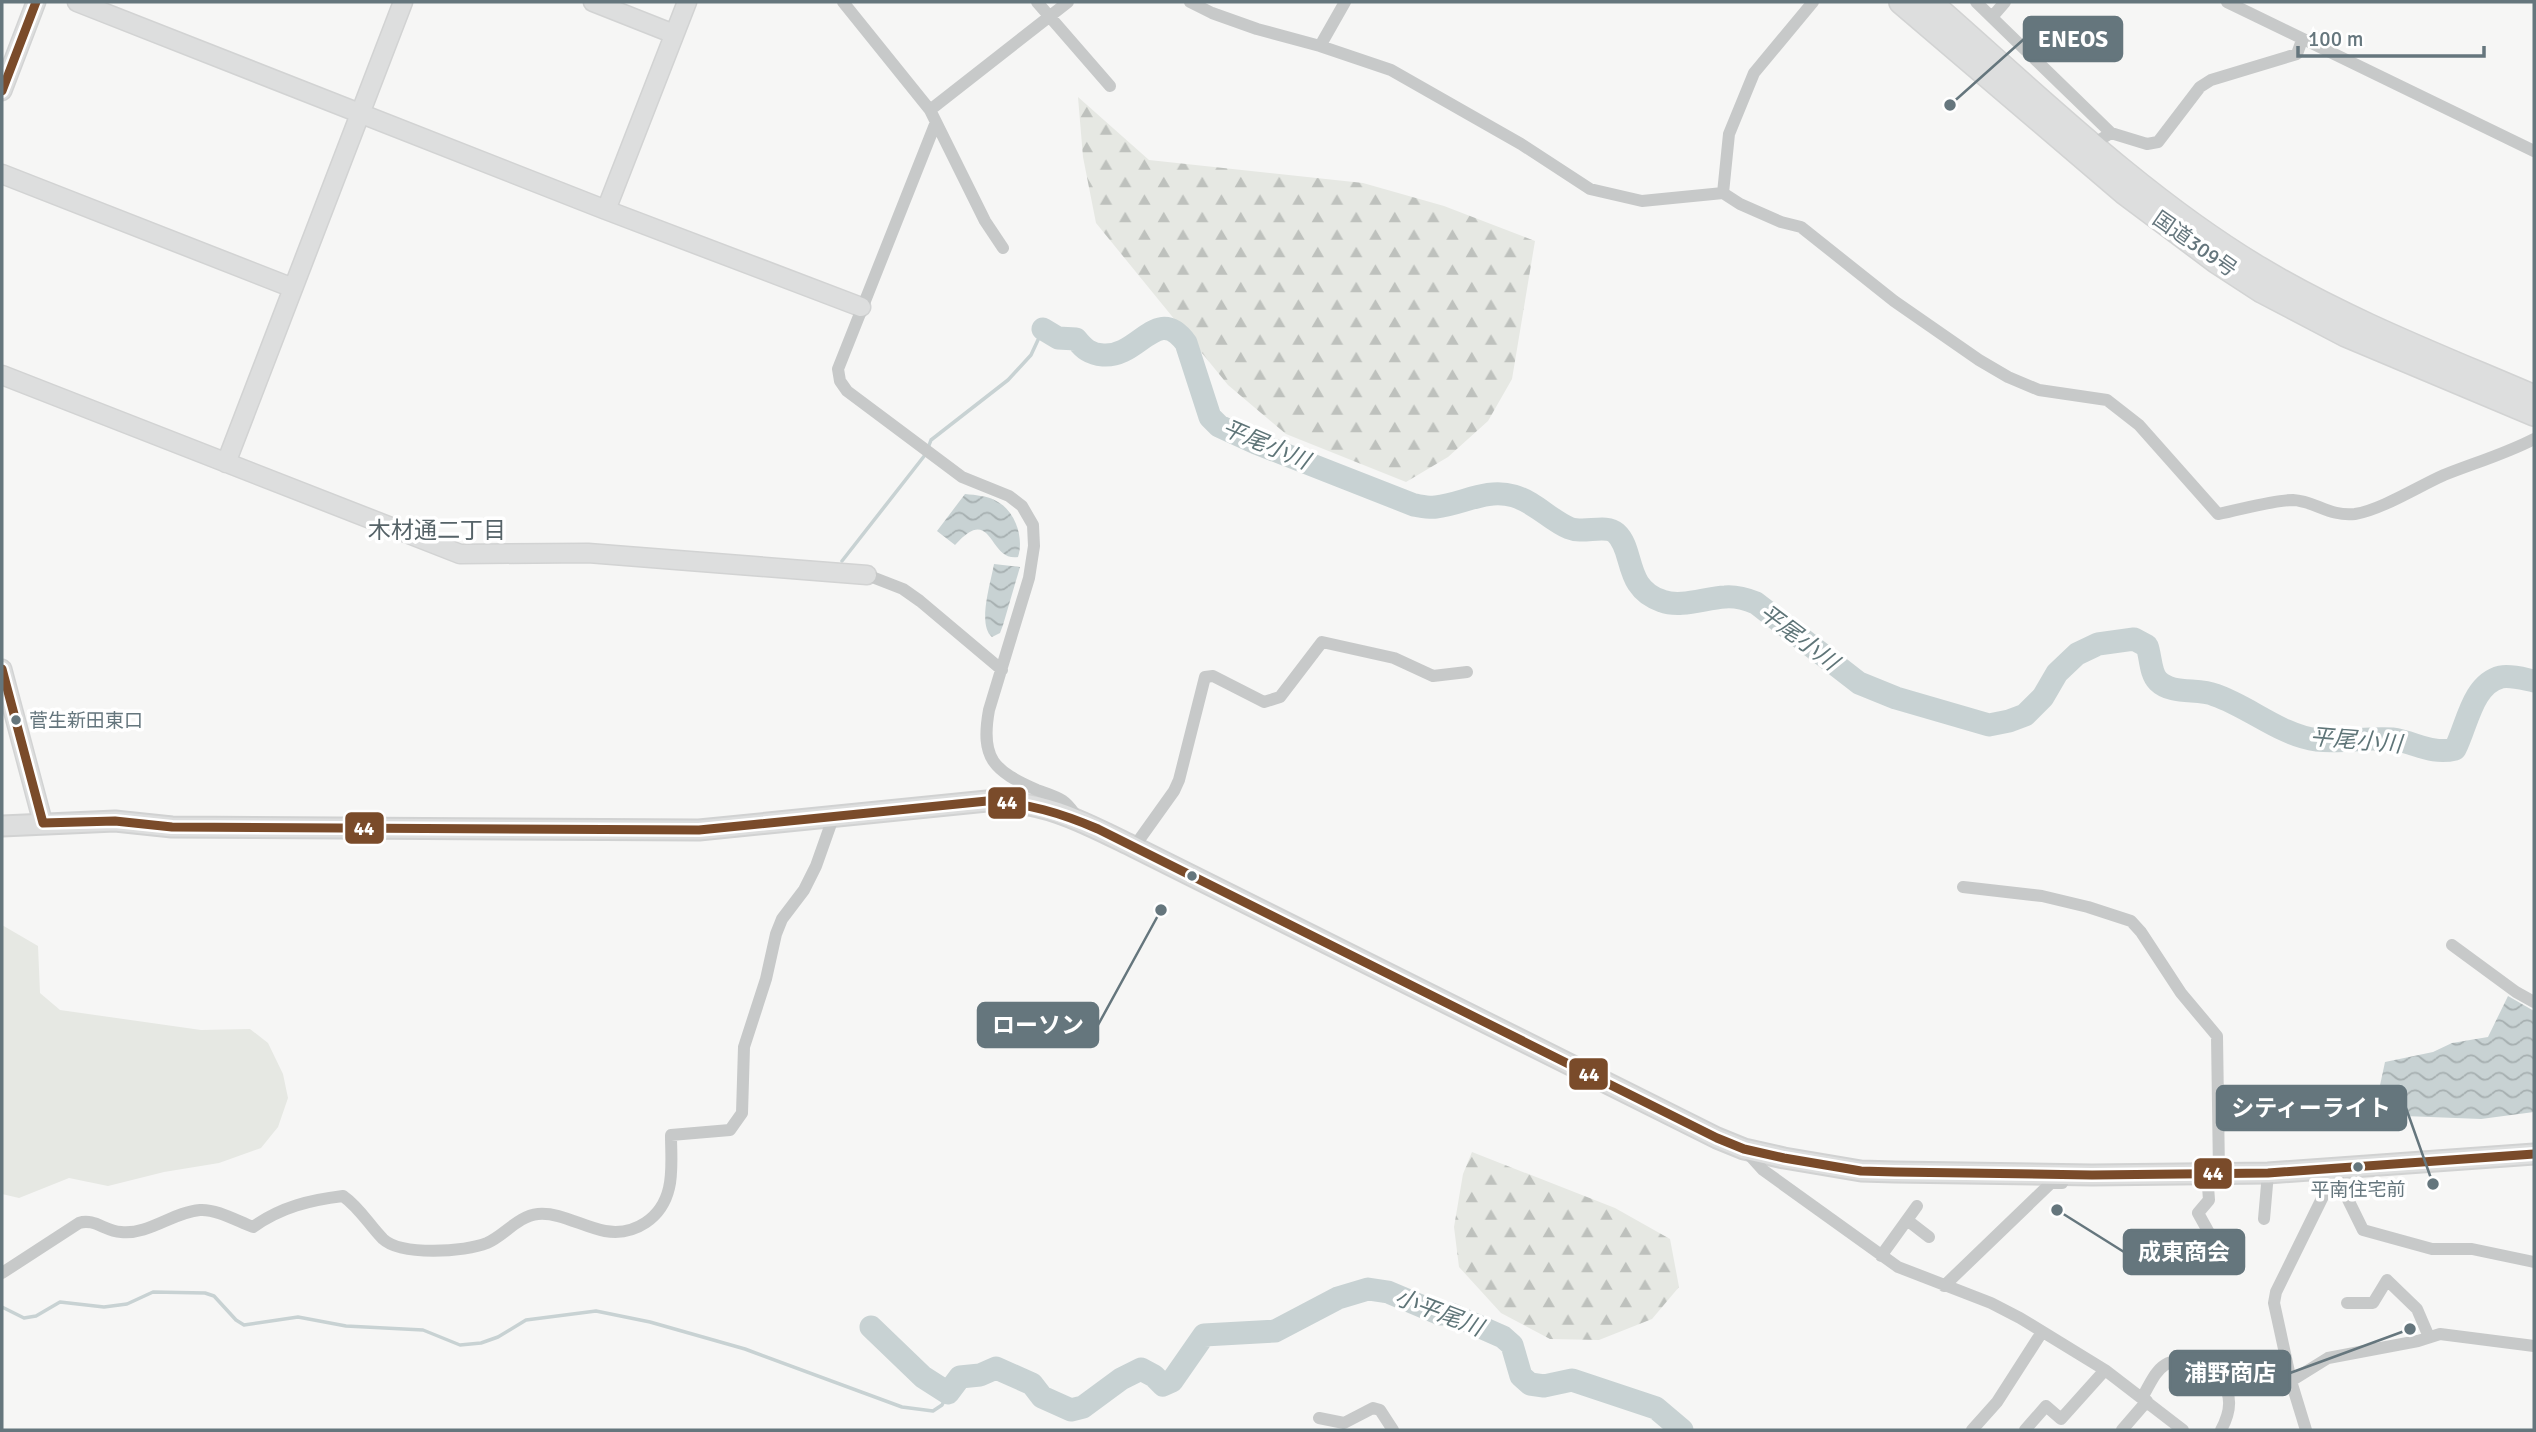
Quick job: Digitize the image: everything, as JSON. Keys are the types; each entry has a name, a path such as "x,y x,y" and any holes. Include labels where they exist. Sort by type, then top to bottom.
{"highway":[{"name":"国道309号","path":"1901,2 2125,193 2216,261 2262,290 2356,339 2534,414"},
{"name":"国道309号","path":"1930,2 2102,138 2179,214 2258,268 2358,322 2534,397"}],"main road":[{"path":"2,826 115,821 172,827 725,829 998,801 1041,806 1081,821 1717,1138 1744,1149 1861,1171 2066,1175 2334,1171 2534,1154"}],"street":[{"path":"2,91 36,2"},
{"path":"77,2 861,307"},
{"path":"226,463 403,2"},
{"path":"593,2 674,34"},
{"path":"606,210 687,2"},
{"path":"843,2 933,116 985,221 1003,248"},
{"path":"1037,2 1110,86"},
{"path":"1068,2 933,116 838,369 840,381 847,391 927,451 962,477 1009,496 1022,506 1032,525 1034,546 1029,578 985,731 986,748 1005,773 1064,802 1081,821"},
{"path":"1190,2 1257,29 1320,46 1391,71 1521,144 1590,189 1642,201 1723,193 1740,204 1781,222 1801,227 1894,301 2008,377 2039,390 2107,400 2139,425 2218,514 2292,500 2309,503 2332,513 2355,514 2534,439"},
{"path":"1320,46 1345,2"},
{"path":"1723,193 1729,134 1754,73 1813,2"},
{"path":"1976,2 2102,138 2147,144 2158,142 2200,88 2211,80 2297,54 2302,40"},
{"path":"1992,17 2005,2"},
{"path":"2227,2 2534,151"},
{"path":"2,174 293,288"},
{"path":"2,375 460,554 588,553 867,575 903,589 1002,670"},
{"path":"1134,847 1180,780 1205,677 1213,676 1264,702 1272,701 1280,697 1322,642 1394,658 1433,676 1467,672"},
{"path":"2,669 43,823"},
{"path":"2,1273 87,1220 120,1233 140,1231 176,1216 202,1210 253,1227 268,1216 298,1203 343,1196 364,1213 384,1240 398,1248 471,1248 488,1243 531,1215 544,1214 607,1231 638,1229 663,1206 670,1186 671,1135 730,1130 742,1113 744,1047 776,934 782,919 804,890 816,866 833,818"},
{"path":"1963,887 2042,896 2131,920 2181,993 2217,1036 2213,1173 2210,1199 2198,1213 2218,1249"},
{"path":"2452,945 2534,1002"},
{"path":"1744,1149 1763,1170 1898,1268 1991,1303 2021,1318 2105,1370 2183,1430"},
{"path":"2334,1171 2363,1230 2432,1250 2472,1249 2534,1262"},
{"path":"2306,1430 2291,1381 2274,1303 2276,1292 2334,1171"},
{"path":"2264,1219 2268,1173"},
{"path":"1944,1286 2051,1183 2062,1183 2066,1175"},
{"path":"1881,1256 1917,1206"},
{"path":"1907,1220 1929,1237"},
{"path":"2347,1303 2373,1303 2387,1280 2417,1309 2429,1337"},
{"path":"1972,1430 1997,1402 2042,1332"},
{"path":"2291,1381 2328,1358 2440,1334 2534,1346"},
{"path":"2122,1430 2144,1400 2157,1371 2163,1364 2176,1359 2203,1360 2223,1381 2230,1398 2221,1430"},
{"path":"2025,1430 2046,1406 2061,1419 2105,1370"},
{"path":"1319,1418 1344,1423 1373,1408 1380,1410 1393,1430"}],"green space":[{"path":"1078,97 1149,160 1363,183 1444,206 1535,241 1512,379 1488,421 1448,457 1406,482 1286,434 1228,385 1096,223 1083,157"},
{"path":"2,925 38,946 40,993 60,1010 201,1030 250,1029 268,1043 283,1074 288,1098 278,1127 261,1148 219,1163 164,1172 108,1186 69,1178 19,1198 2,1194"},
{"path":"1472,1152 1615,1208 1670,1239 1679,1287 1652,1319 1599,1340 1550,1339 1501,1313 1459,1267 1454,1227 1463,1174"}],"water":[{"path":"965,494 991,498 1010,512 1019,534 1018,557 1008,556 1001,551 984,531 977,529 967,533 955,545 937,531"},
{"path":"994,564 1020,567 1000,633 992,637 988,631 985,613"},
{"path":"2508,996 2534,1011 2534,1112 2481,1119 2379,1115 2379,1090 2385,1062 2433,1052 2452,1043 2488,1037"}],"waterway":[{"name":"平尾小川","path":"1043,329 1058,338 1076,339 1088,350 1103,355 1116,354 1127,349 1156,330 1166,328 1176,332 1186,343 1210,417 1219,426 1414,505 1436,507 1484,495 1504,494 1529,502 1569,528 1612,530 1622,540 1635,578 1650,595 1669,603 1729,597 1756,603 1859,683 1896,698 1989,725 2025,715 2043,697 2057,673 2077,654 2098,644 2134,639 2147,646 2153,674 2164,685 2178,690 2215,695 2290,733 2317,740 2392,739 2431,749 2455,749 2477,697 2491,681 2501,677 2534,681"},
{"path":"928,448 931,440 1008,380 1031,355 1043,329"},
{"path":"842,561 925,455"},
{"name":"小平尾川","path":"871,1327 923,1377 948,1393 960,1377 980,1375 996,1368 1032,1384 1042,1397 1071,1410 1083,1407 1121,1379 1141,1369 1163,1385 1172,1381 1204,1335 1275,1331 1338,1298 1368,1289 1388,1292 1440,1314 1451,1314 1503,1337 1512,1345 1521,1376 1530,1384 1544,1386 1572,1380 1656,1408 1682,1430"},
{"path":"2,1307 24,1318 36,1316 60,1302 104,1307 127,1304 153,1292 205,1293 214,1296 244,1325 298,1317 346,1326 423,1330 460,1345 481,1343 498,1337 526,1320 596,1311 650,1322 745,1349 902,1407 933,1411 942,1405 948,1393"}],"transit line":[{"name":"44","path":"2,91 36,2"},
{"name":"44","path":"2,669 43,823"},
{"name":"44","path":"43,823 115,821 172,827 699,830 987,801 1016,804 1071,818 1098,829 1717,1138 1744,1149 1861,1171 2092,1175 2268,1173 2534,1154"}],"place":[{"name":"ENEOS","path":"1950,105"},
{"name":"菅生新田東口","path":"16,720"},
{"name":"ローソン","path":"1161,910"},
{"name":"平南住宅前","path":"2358,1167"},
{"name":"シティーライト","path":"2433,1184"},
{"name":"成東商会","path":"2057,1210"},
{"name":"浦野商店","path":"2410,1329"}],"district":[{"name":"木材通二丁目","path":"437,530"}]}
